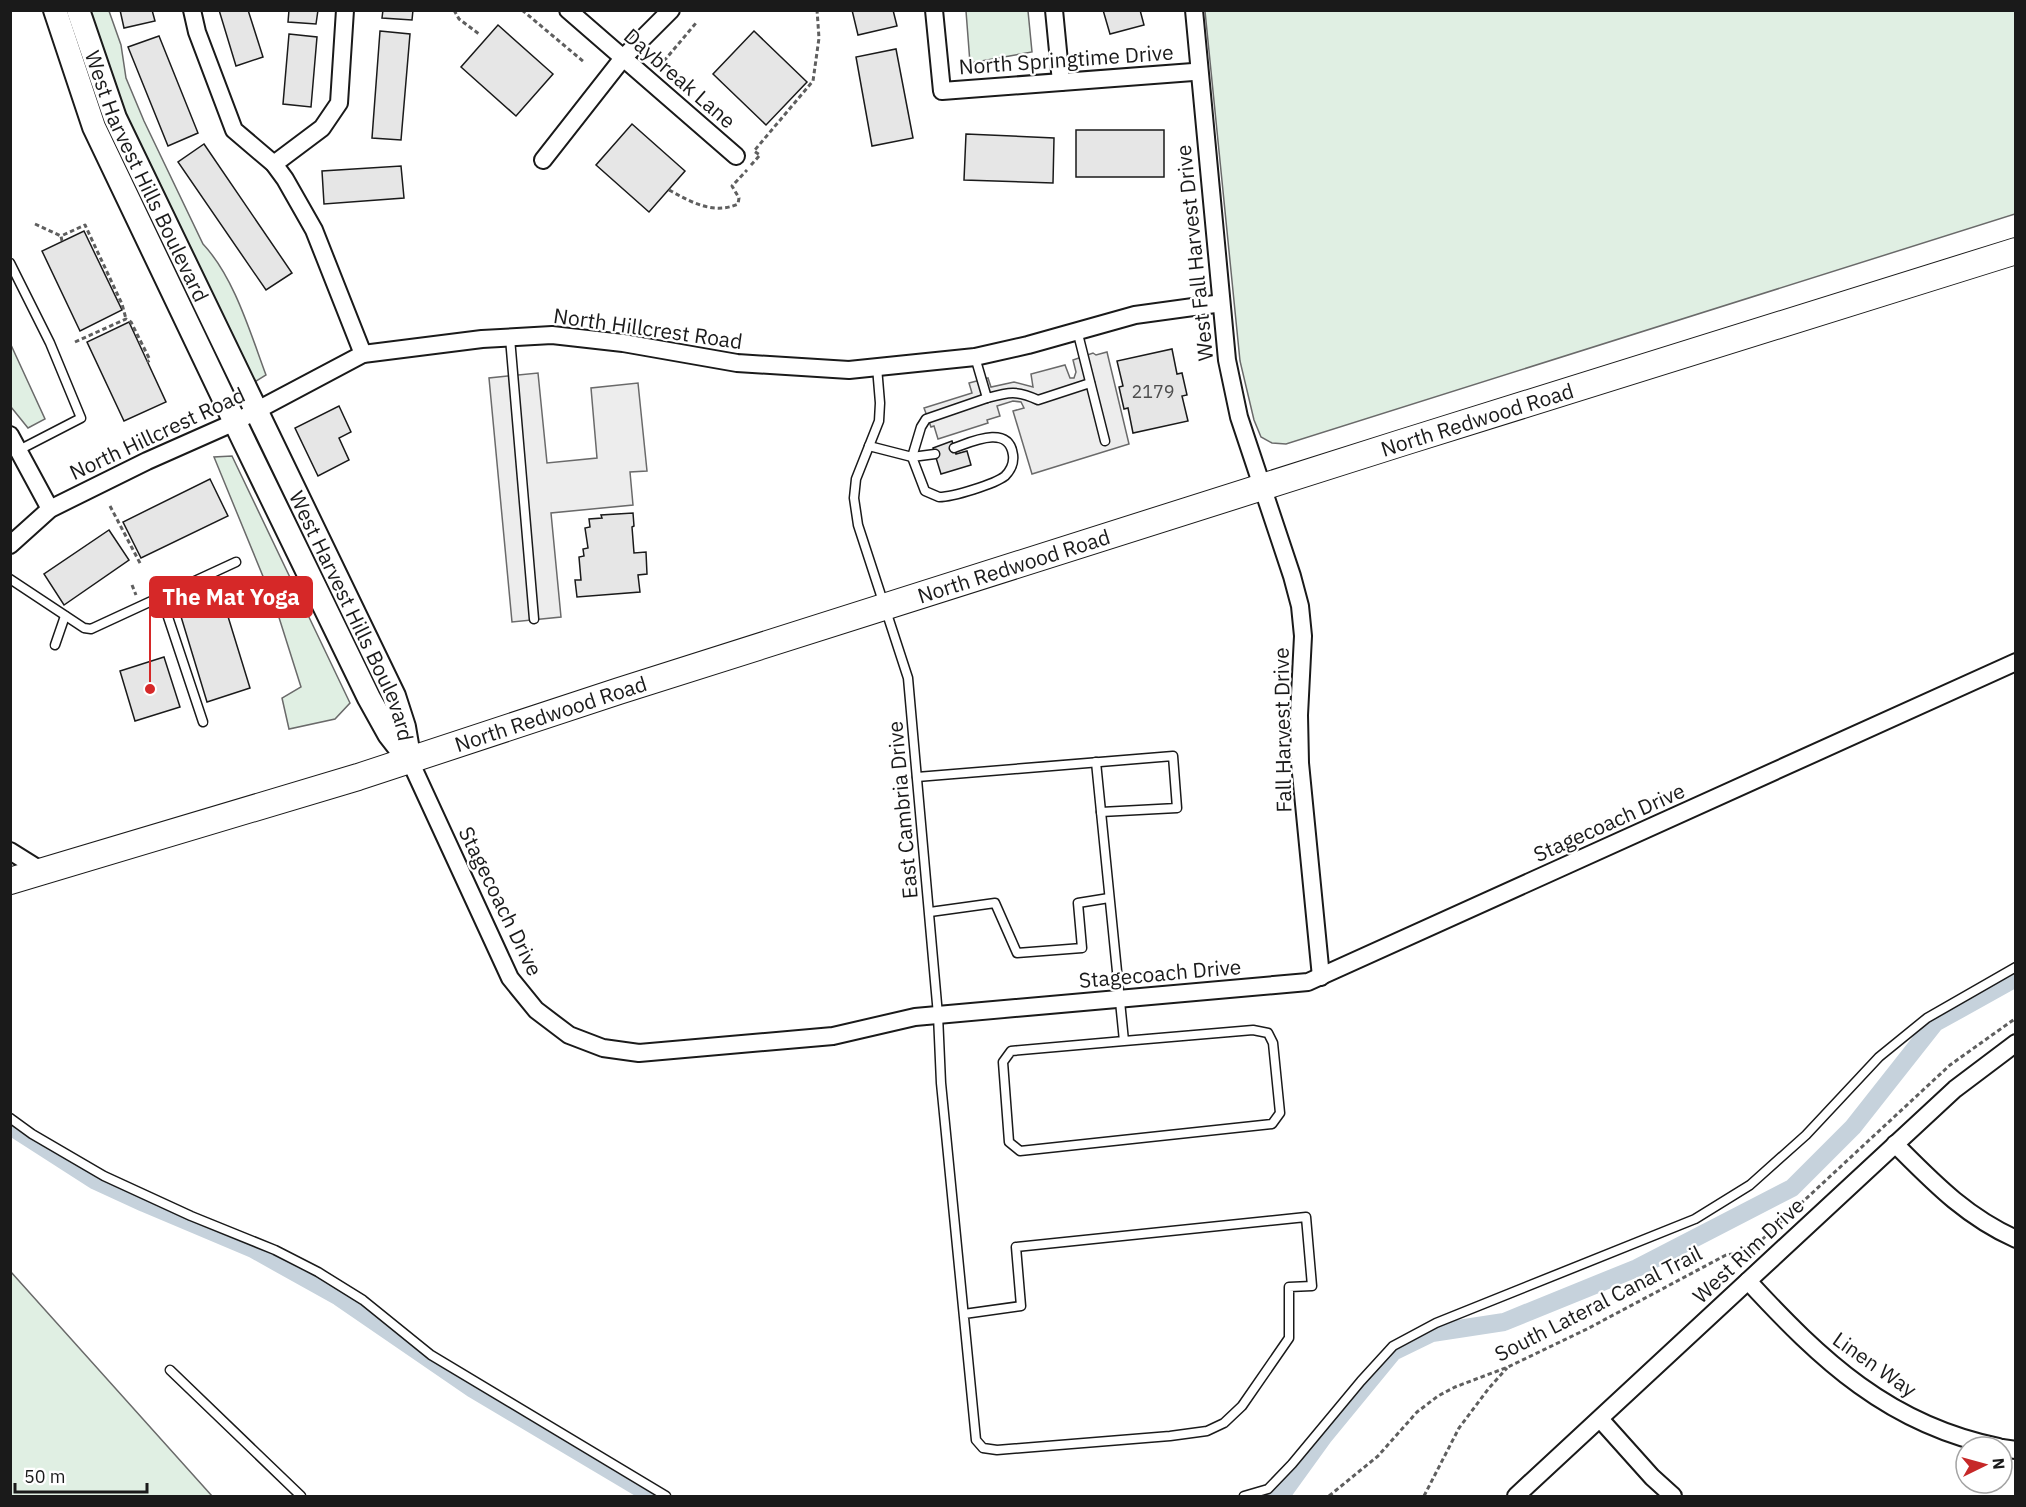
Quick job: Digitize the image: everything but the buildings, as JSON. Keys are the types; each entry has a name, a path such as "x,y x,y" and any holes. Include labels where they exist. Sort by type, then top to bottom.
{"main road":[{"name":"North Redwood Road","path":"10,881 410,761 619,690 2016,251"}],"street":[{"name":"West Harvest Hills Boulevard","path":"55,10 94,127 380,720 410,761"},
{"name":"West Harvest Hills Boulevard","path":"78,10 115,118 394,696 404,727 410,761"},
{"path":"192,10 197,32 234,130 274,164 285,178 314,230 363,354"},
{"path":"274,164 322,128 339,104 345,10"},
{"name":"Daybreak Lane","path":"568,10 736,156"},
{"path":"543,160 623,58 671,10"},
{"name":"North Springtime Drive","path":"934,10 942,91 1193,72"},
{"path":"1054,10 1061,82"},
{"name":"West Fall Harvest Drive","path":"1194,10 1227,360 1239,417 1263,487"},
{"name":"North Hillcrest Road","path":"10,545 50,509 147,461 235,422 363,354 482,339 552,335 623,343 737,363 849,370 975,357 1028,345 1135,315 1215,304"},
{"path":"10,435 50,509"},
{"name":"Fall Harvest Drive","path":"1263,487 1297,591 1302,621 1300,763 1321,977"},
{"name":"Stagecoach Drive","path":"410,761 510,978 522,995 536,1010 569,1035 603,1048 658,1053 833,1036 897,1021 938,1015 1301,983 1321,977 2016,662"},
{"path":"10,851 42,871"},
{"name":"West Rim Drive","path":"1516,1497 1955,1089 2016,1043"},
{"path":"1895,1144 1965,1210 1998,1231 2016,1239"},
{"name":"Linen Way","path":"1748,1281 1815,1350 1877,1398 1930,1426 1955,1435"},
{"path":"1600,1419 1672,1497"}],"lane":[{"path":"10,263 50,343 81,418 19,450"},
{"path":"1077,330 1105,441"},
{"path":"510,338 534,620"},
{"path":"975,357 987,398"},
{"name":"East Cambria Drive","path":"877,368 879,422 856,479 854,498 858,525 908,678 930,912 941,1083 976,1440 983,1448 998,1450 1170,1436 1207,1431 1224,1423 1242,1406 1289,1338 1289,1287 1312,1286 1306,1217 1016,1247 1020,1306 964,1314"},
{"path":"954,448 985,438 996,437 1005,441 1012,451 1011,469 997,481 939,497 925,491 912,457 921,427 926,419 987,398 1014,392 1038,400 1090,383"},
{"path":"869,446 912,457 935,454"},
{"path":"10,579 84,628 91,628 236,562"},
{"path":"161,597 203,722"},
{"path":"55,645 65,616"},
{"path":"917,777 1173,756 1177,808 1101,812"},
{"path":"1096,762 1124,1041"},
{"path":"930,912 995,903 1017,953 1082,948 1078,903 1109,898"},
{"path":"1244,1497 1268,1489 1393,1346 1436,1323 1695,1219 1750,1185 1806,1135 1879,1057 1927,1018 2016,967"},
{"path":"1253,1030 1269,1033 1274,1043 1280,1113 1272,1124 1055,1148 1020,1151 1009,1142 1003,1062 1011,1051 1124,1041 1253,1030"},
{"path":"10,1118 32,1134 104,1176 191,1216 275,1250 318,1272 363,1300 431,1354 666,1497"},
{"path":"170,1370 301,1497"}],"path":[{"path":"454,10 459,19 479,34"},
{"path":"522,10 584,62"},
{"path":"813,81 819,38 817,10"},
{"path":"658,68 696,23"},
{"path":"35,224 62,236 85,225 123,304 126,319 131,322 150,360 147,362"},
{"path":"62,236 62,242"},
{"path":"75,342 126,319"},
{"path":"110,506 141,565"},
{"name":"South Lateral Canal Trail","path":"1329,1497 1378,1456 1417,1412 1438,1396 1455,1387 1508,1367 1587,1329 1726,1255 1748,1252 1950,1065 2016,1018"},
{"path":"1424,1497 1459,1428 1508,1367"}],"green space":[{"path":"87,11 109,11 121,45 126,78 144,121 203,244 224,272 247,323 266,375 253,383 117,98"},
{"path":"966,11 1028,11 1032,52 970,63"},
{"path":"1205,11 2015,11 2015,214 1286,444 1272,443 1261,437 1254,420 1240,361"},
{"path":"11,345 45,419 28,428 11,407"},
{"path":"232,456 350,703 335,719 289,729 282,698 301,687 276,608 214,457"},
{"path":"11,1272 212,1496 11,1496"}],"shaded area":[{"path":"1107,352 1129,444 1032,474 1013,411 1024,408 1021,402 1013,401 997,406 1000,416 987,420 988,423 938,439 924,408 972,393 969,383 988,378 991,387 1014,382 1033,387 1031,374 1065,365 1070,378 1074,378 1076,372 1073,360 1093,353 1096,355"},
{"path":"538,373 547,463 597,458 591,388 638,383 647,471 630,472 633,505 551,513 561,617 512,622 489,378"}],"waterway":[{"path":"1262,1496 1285,1490 1324,1436 1393,1352 1432,1333 1504,1322 1637,1268 1792,1188 1853,1127 1935,1023 2016,978"},
{"path":"10,1126 94,1180 253,1249 339,1297 473,1389 653,1496"}],"place":[{"name":"The Mat Yoga","path":"150,689"}]}
